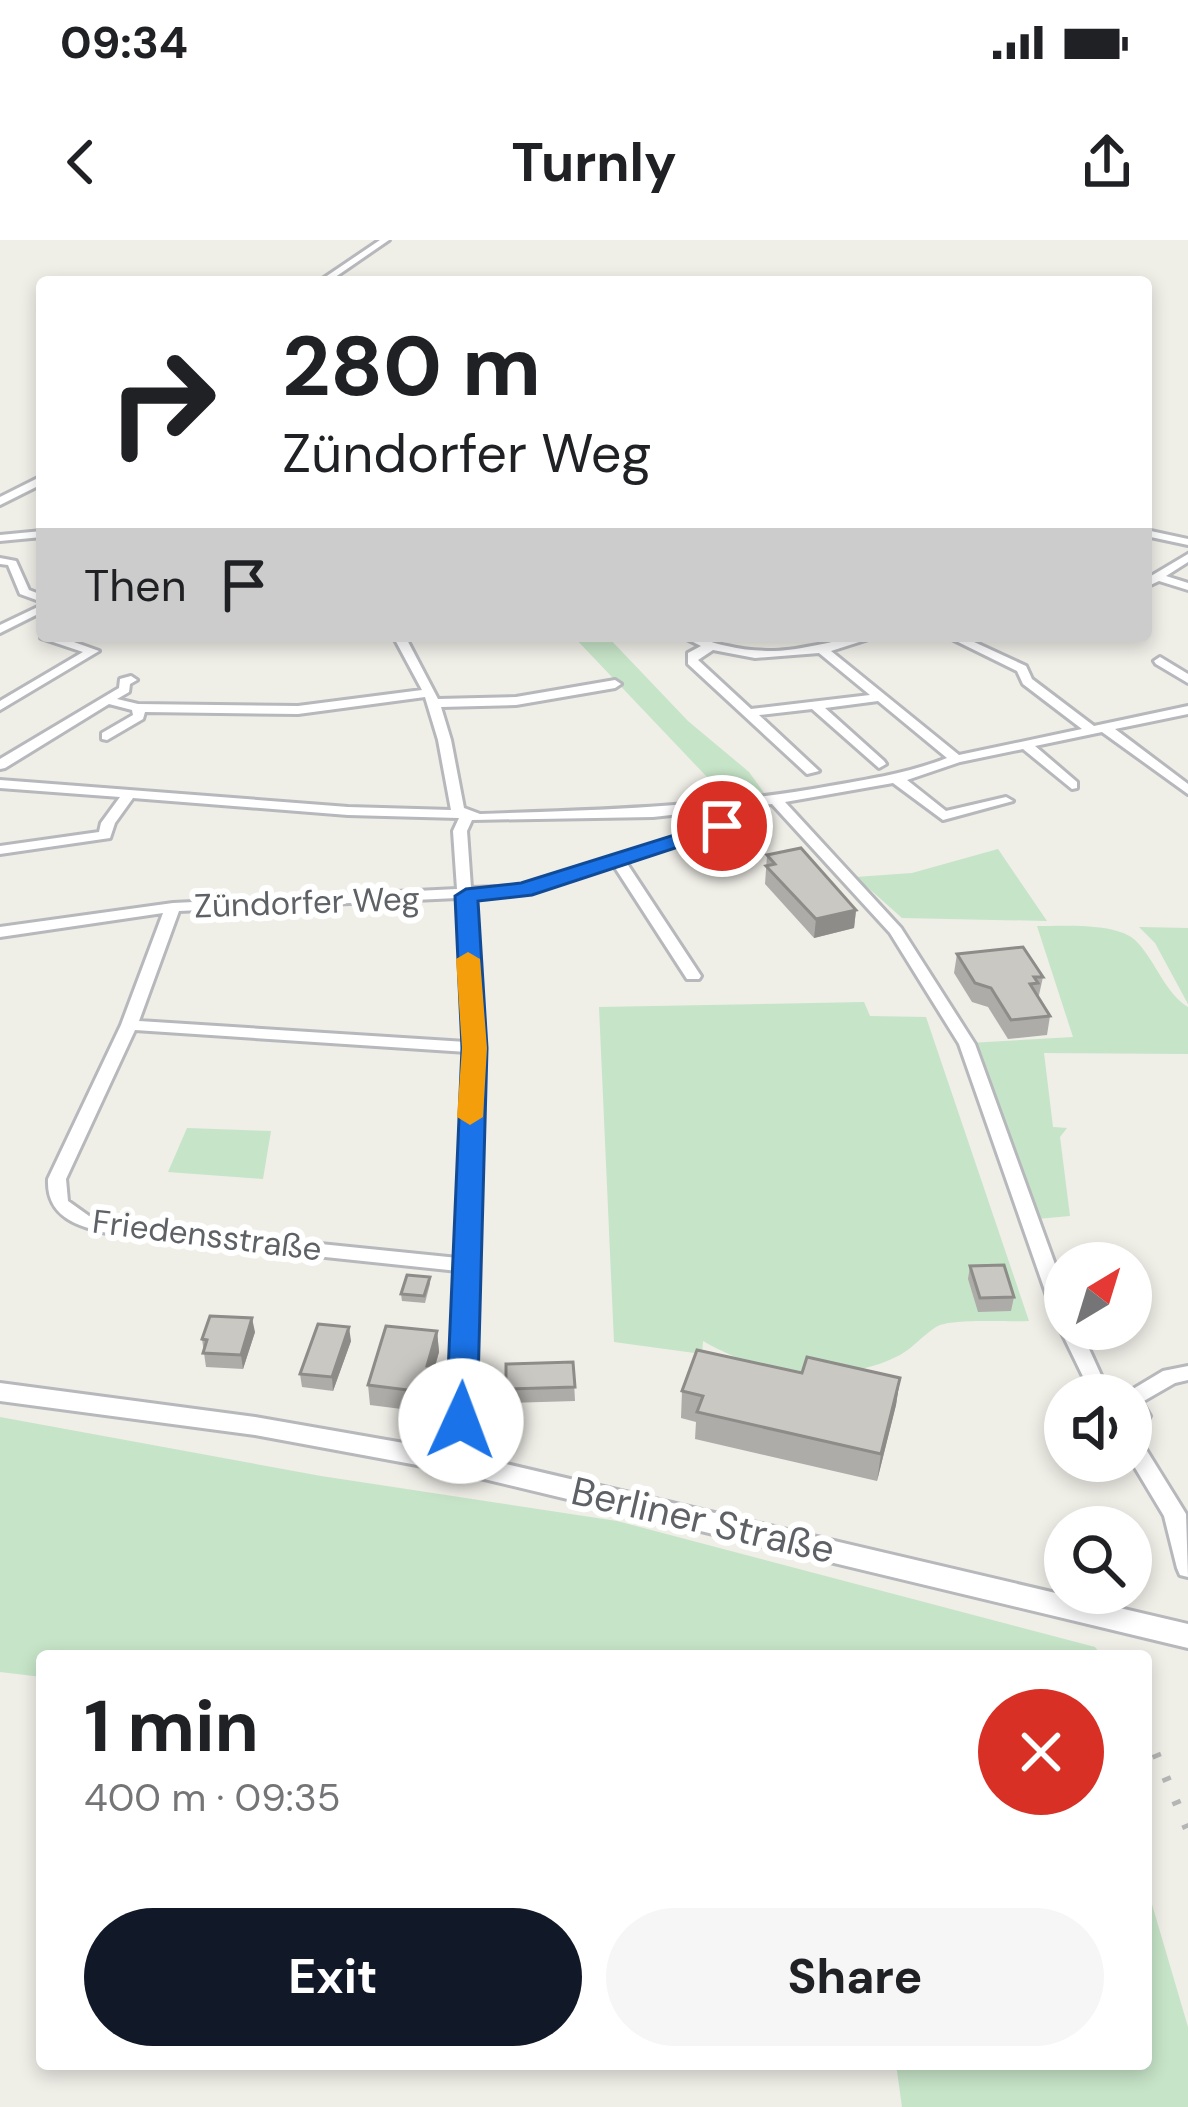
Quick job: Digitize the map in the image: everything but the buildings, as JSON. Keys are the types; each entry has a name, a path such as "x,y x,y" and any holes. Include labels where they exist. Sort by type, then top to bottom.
{"street":[{"path":"331,276 385,240"},
{"path":"0,502 36,481"},
{"path":"0,537 36,535"},
{"path":"1152,535 1188,544"},
{"path":"1152,581 1188,557"},
{"path":"0,561 12,563 24,592 36,596"},
{"path":"1159,577 1188,587"},
{"path":"3,629 36,611"},
{"path":"3,629 36,635"},
{"path":"0,706 93,651 63,642"},
{"path":"402,642 432,698 450,746 466,816 460,831 475,1048 461,1421 455,1462"},
{"path":"701,642 755,654 824,650 851,642"},
{"path":"965,642 1022,669 1027,681 1188,790"},
{"path":"711,646 692,656 692,661 812,771"},
{"path":"824,650 956,759"},
{"path":"1160,662 1188,679"},
{"path":"0,765 127,688 124,682 131,680"},
{"path":"107,700 138,709 298,710 432,698 516,701 615,684"},
{"path":"748,713 882,698"},
{"path":"818,708 879,764"},
{"path":"107,736 139,716 138,709"},
{"path":"0,784 466,816 652,813 775,800 896,778 938,769 956,759 1187,711"},
{"path":"1027,746 1072,785"},
{"path":"896,778 943,816 1006,801"},
{"path":"0,850 105,835 129,794"},
{"path":"775,800 899,935 967,1044 1044,1260"},
{"name":"Zündorfer Weg","path":"0,932 173,907 524,890 749,819"},
{"path":"617,860 693,976"},
{"name":"Friedensstraße","path":"173,907 129,1025 57,1179 55,1194 61,1208 82,1221 115,1229 465,1265"},
{"path":"129,1025 475,1048"},
{"path":"1152,1387 1188,1372"},
{"name":"Berliner Straße","path":"0,1392 255,1426 455,1462 1188,1636"},
{"path":"1152,1477 1175,1514 1188,1568"}],"green space":[{"path":"579,642 613,642 688,721 749,772 765,794 725,796"},
{"path":"998,849 1047,921 902,918 856,877 912,873"},
{"path":"1037,926 1105,928 1137,942 1173,994 1188,1007 1188,1054 1044,1053 1053,1127 1067,1128 1060,1137 1070,1216 1037,1219 970,1043 1073,1037"},
{"path":"1139,927 1188,928 1188,1004 1155,943"},
{"path":"864,1002 870,1016 926,1017 1029,1321 943,1324 900,1355 876,1365 826,1374 774,1369 703,1341 702,1354 614,1342 599,1007"},
{"path":"187,1128 271,1131 263,1179 168,1172"},
{"path":"0,1417 321,1476 617,1521 1097,1650 36,1650 36,1676 0,1672"},
{"path":"1152,1904 1188,2027 1188,2107 902,2107 897,2070 1152,2070"}],"railway":[{"path":"1152,1744 1188,1830"}],"slow traffic":[{"path":"468,959 475,1048 470,1117"}],"route":[{"path":"461,1421 475,1048 466,896 524,890 722,826"}]}
